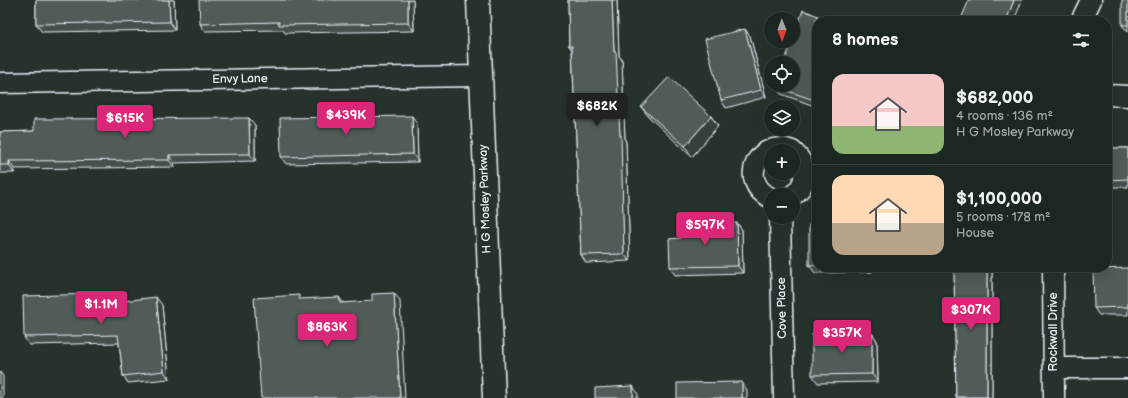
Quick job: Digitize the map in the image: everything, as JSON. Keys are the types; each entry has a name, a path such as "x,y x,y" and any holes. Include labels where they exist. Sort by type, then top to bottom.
{"main road":[{"name":"H G Mosley Parkway","path":"478,0 494,398"}],"street":[{"path":"1083,16 1091,0"},
{"name":"Envy Lane","path":"0,83 480,76"},
{"path":"1112,95 1128,96"},
{"path":"764,153 756,162 754,179 757,187 764,194"},
{"path":"800,160 805,173 800,188"},
{"name":"Cove Place","path":"780,224 784,398"},
{"name":"Rockwall Drive","path":"1053,272 1054,398"},
{"path":"1054,368 1128,368"}],"building":[{"path":"36,0 169,0 170,22 36,24"},
{"path":"199,0 408,0 408,23 279,25 279,22 200,24"},
{"path":"568,0 612,0 614,52 616,52 620,136 621,135 624,254 581,255 572,46 569,46"},
{"path":"969,0 1014,0 1008,16 962,16"},
{"path":"1122,0 1128,0 1128,25 1122,25"},
{"path":"803,10 818,16 812,16 812,99 791,92 800,92 800,56 787,56 789,48 800,48 800,19"},
{"path":"745,29 761,90 721,100 705,39"},
{"path":"669,77 711,116 685,146 641,107"},
{"path":"412,116 413,154 281,157 280,118"},
{"path":"249,118 250,154 169,155 169,160 9,161 9,165 0,165 0,132 34,131 34,119"},
{"path":"1112,148 1128,148 1128,179 1112,180"},
{"path":"737,223 738,266 670,267 669,239 681,238 681,224"},
{"path":"809,225 812,225 812,265 809,265"},
{"path":"1112,268 1128,268 1128,307 1094,308 1093,272 1112,272"},
{"path":"954,272 987,272 987,397 956,397"},
{"path":"394,293 400,398 261,398 254,298 299,295 299,299 339,297 340,303 372,301 372,294"},
{"path":"98,294 98,304 156,297 164,371 123,376 118,335 24,337 23,296"},
{"path":"872,333 872,374 812,375 812,334"},
{"path":"742,382 742,398 677,398 677,383"},
{"path":"633,386 633,398 595,398 595,388"}]}
